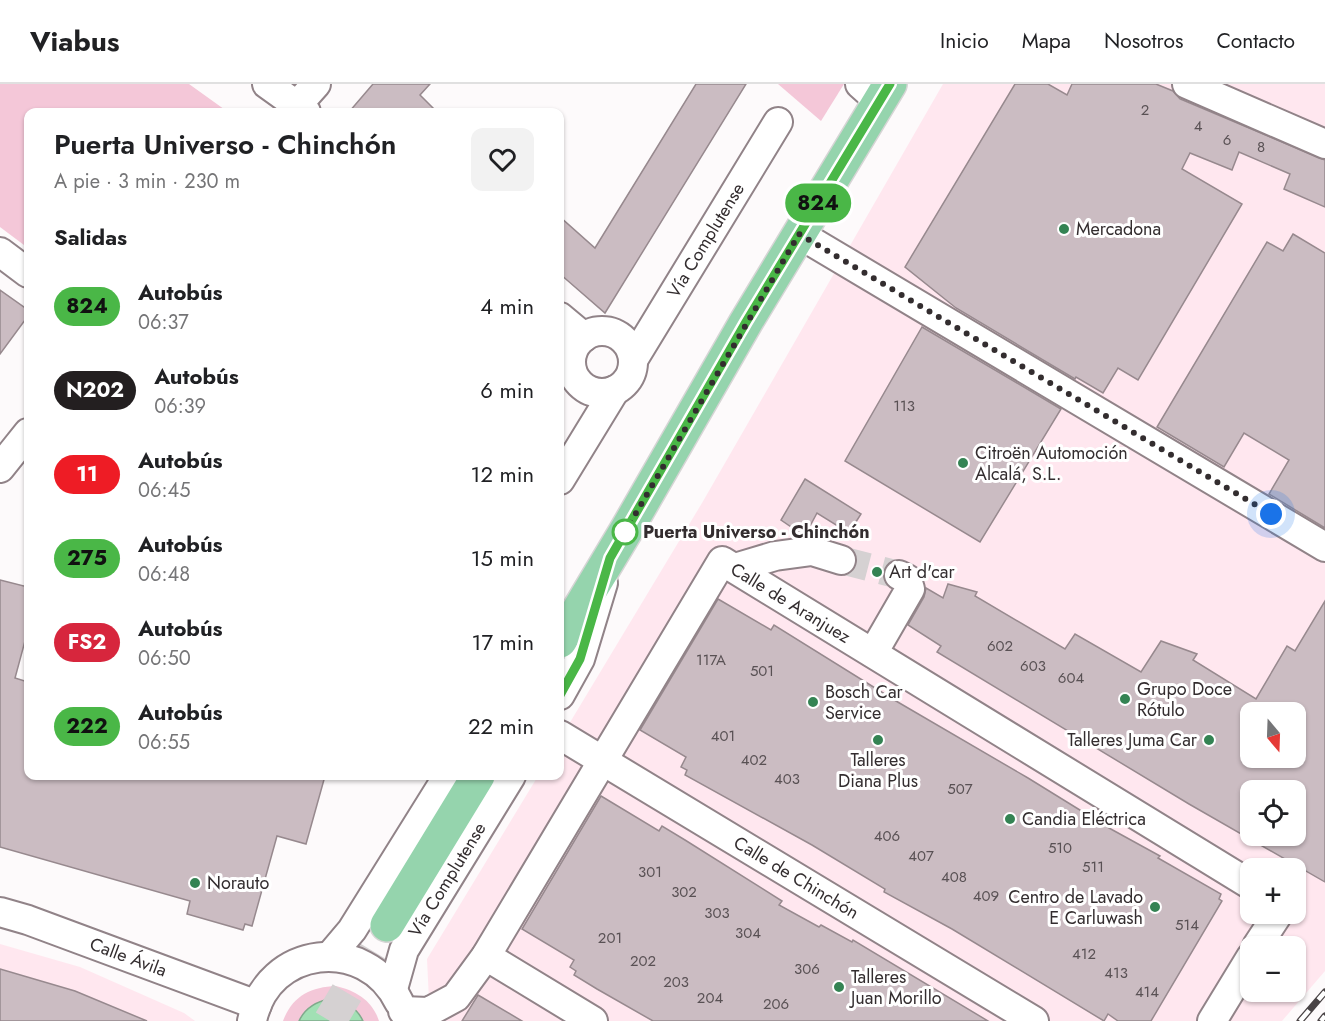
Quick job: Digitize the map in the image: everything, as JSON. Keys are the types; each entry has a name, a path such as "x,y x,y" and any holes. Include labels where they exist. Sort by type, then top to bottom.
{"main road":[{"path":"564,634 799,234 876,90"},
{"name":"Vía Complutense","path":"387,925 476,780"}],"street":[{"path":"267,84 296,108"},
{"path":"299,108 316,84"},
{"path":"1187,84 1325,144"},
{"name":"Vía Complutense","path":"633,360 778,122"},
{"path":"799,234 1325,547"},
{"path":"0,252 24,270"},
{"path":"564,320 584,337"},
{"path":"564,473 615,390 629,377 633,369 633,360 626,342 620,336 602,331 584,337 577,344 573,353 574,373 586,388 605,392 615,390"},
{"path":"0,468 24,438"},
{"path":"735,568 775,556 812,551 841,560"},
{"path":"564,607 610,558"},
{"path":"564,688 580,659 610,558"},
{"name":"Calle de Aranjuez","path":"400,1007 428,1012 456,998 486,956 722,561 1240,878"},
{"path":"873,653 910,590 907,579 899,575"},
{"name":"Calle de Chinchón","path":"564,737 1034,1021"},
{"path":"330,956 352,930 446,780"},
{"name":"Vía Complutense","path":"400,1007 404,950 509,780"},
{"name":"Calle Ávila","path":"0,912 28,920 254,1013"},
{"path":"254,1013 267,987 290,967 304,960 330,956 354,960 376,971 400,1007"},
{"path":"486,956 593,1021"},
{"path":"1212,1021 1240,975"}],"shaded area":[{"path":"0,84 189,84 222,108 24,108 24,245 0,227"},
{"path":"778,84 844,84 821,121"},
{"path":"943,84 1325,84 1325,971 1306,993 1306,936 1240,936 1240,1002 1298,1002 1282,1021 430,1021 427,959 536,780 564,780 564,732 702,503"},
{"path":"0,944 80,967 184,1013 195,1021 0,1021"},
{"path":"336,986 368,1002 379,1021 283,1021 292,1005 304,994 318,988"},
{"path":"329,999 349,1005 363,1021 299,1021 311,1006"}],"building":[{"path":"373,84 430,84 420,95 433,108 352,108"},
{"path":"696,84 746,84 605,313 564,277 564,221 595,248"},
{"name":"Mercadona","path":"1015,84 1048,84 1067,95 1072,84 1156,84 1173,91 1180,99 1325,160 1325,207 1284,189 1290,174 1239,152 1232,170 1190,153 1182,169 1242,204 1138,380 1118,368 1103,393 1076,377 1075,379 956,308 905,267"},
{"path":"1293,234 1325,253 1325,528 1269,494 1289,460 1244,433 1224,467 1157,427 1267,242 1283,251"},
{"path":"0,290 24,307 24,321 0,354"},
{"name":"Citroën Automoción Alcalá, S.L.","path":"922,327 1061,409 980,542 845,461"},
{"path":"805,479 861,514 849,533 817,513 810,526 806,524 800,533 781,520"},
{"path":"0,580 24,586 24,645 15,678 24,681 24,780 324,780 306,844 277,836 252,926 245,924 243,930 187,914 190,901 0,847"},
{"path":"948,584 977,592 975,596 1065,649 1075,634 1141,672 1161,641 1197,654 1193,660 1256,699 1287,646 1295,651 1325,601 1325,882 1306,871 1306,858 1283,858 1262,846 1306,846 1306,780 1240,780 1240,833 937,652 941,646 908,625 924,597 926,588 943,598"},
{"path":"718,599 771,630 774,625 896,701 1221,894 1219,899 1222,901 1151,1021 1118,1021 1108,1014 1104,1021 952,929 884,892 885,889 812,845 685,775 687,770 681,767 686,757 640,730"},
{"path":"601,796 659,831 662,826 685,840 782,901 779,905 819,927 821,925 852,942 853,940 988,1021 653,1021 597,989 574,975 576,971 570,967 574,960 522,929"},
{"path":"0,969 75,991 147,1021 0,1021"},
{"path":"478,995 522,1021 462,1021"}],"tunnel":[{"path":"841,560 899,575"},
{"path":"330,1021 387,925"}],"railway":[{"path":"1300,1021 1325,992"},
{"path":"1321,1021 1325,1016"}],"bus line":[{"name":"824","path":"564,688 580,659 610,558 746,322 890,84"}],"place":[{"name":"Mercadona","path":"1064,229"},
{"name":"Citroën Automoción Alcalá, S.L.","path":"963,463"},
{"name":"Puerta Universo - Chinchón","path":"625,532"},
{"name":"Art d'car","path":"877,572"},
{"name":"Grupo Doce Rótulo","path":"1125,699"},
{"name":"Bosch Car Service","path":"813,702"},
{"name":"Talleres Diana Plus","path":"878,740"},
{"name":"Talleres Juma Car","path":"1209,740"},
{"name":"Candia Eléctrica","path":"1010,819"},
{"name":"Norauto","path":"195,883"},
{"name":"Centro de Lavado E Carluwash","path":"1155,907"},
{"name":"Talleres Juan Morillo","path":"839,987"}],"route":[{"path":"625,532 799,234 1271,514"}]}
